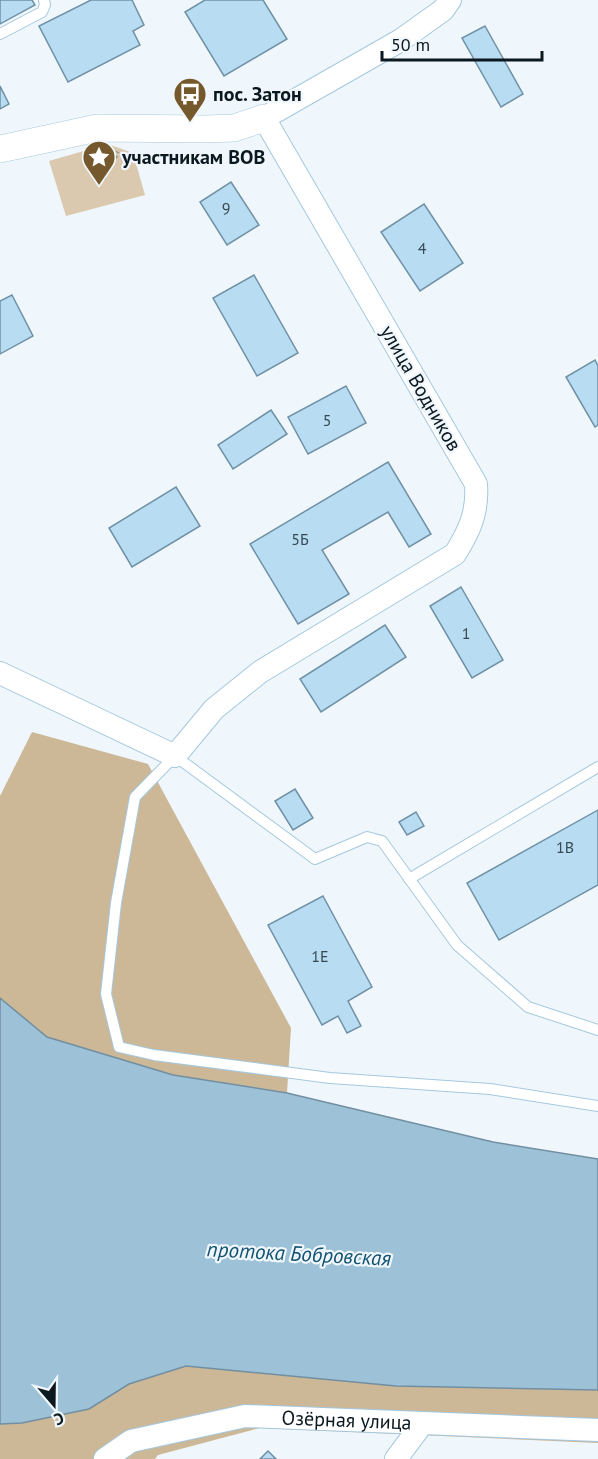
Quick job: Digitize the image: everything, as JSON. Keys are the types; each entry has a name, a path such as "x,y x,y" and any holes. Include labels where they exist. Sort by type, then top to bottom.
{"street":[{"path":"0,149 97,128 234,128 264,118 401,40 442,10 450,0"},
{"name":"улица Водников","path":"175,756 214,709 260,672 455,554 472,526 478,504 476,484 264,118"},
{"path":"0,674 175,756"},
{"name":"Озёрная улица","path":"105,1459 131,1441 245,1416 598,1430"},
{"path":"396,1459 422,1424"}],"lane":[{"path":"0,34 42,12 45,5 44,0"},
{"path":"598,1030 528,1007 457,945 382,841 367,837 315,859 175,756 135,797 116,903 106,994 119,1047 154,1055 330,1078 490,1089 598,1106"},
{"path":"409,879 598,767"}],"shaded area":[{"path":"108,144 133,153 145,195 66,216 49,161"},
{"path":"32,732 148,764 291,1028 287,1093 173,1075 47,1037 0,998 0,796"},
{"path":"186,1366 396,1386 598,1390 598,1443 260,1428 158,1455 155,1459 0,1459 0,1424 22,1423 89,1409 129,1384"}],"water":[{"name":"протока Бобровская","path":"0,998 47,1037 173,1075 287,1093 493,1142 598,1159 598,1390 396,1386 186,1366 129,1384 89,1409 22,1423 0,1424"}],"building":[{"path":"0,0 32,0 35,5 0,24"},
{"path":"91,0 132,0 144,25 133,31 140,45 68,82 39,26"},
{"path":"205,0 263,0 287,39 224,76 185,12"},
{"path":"485,26 523,94 501,107 462,38"},
{"path":"0,86 9,104 0,109"},
{"path":"231,182 259,225 227,245 200,202"},
{"path":"424,204 463,263 420,291 381,232"},
{"path":"254,275 298,353 257,376 213,298"},
{"path":"12,295 33,336 0,354 0,301"},
{"path":"595,360 598,366 598,425 595,427 566,377"},
{"path":"346,386 366,423 308,454 288,417"},
{"path":"271,410 287,434 233,469 218,445"},
{"path":"388,462 431,534 409,547 388,512 322,550 349,594 298,624 250,544"},
{"path":"176,487 200,526 132,567 109,528"},
{"path":"461,587 503,660 472,678 430,606"},
{"path":"385,625 406,657 321,712 300,679"},
{"path":"295,789 313,818 293,830 275,801"},
{"path":"598,810 598,885 499,940 467,883"},
{"path":"416,812 424,826 407,835 399,822"},
{"path":"323,896 372,987 348,1001 361,1026 347,1033 338,1016 322,1025 268,925"},
{"path":"268,1451 276,1459 260,1459"}],"place":[{"name":"пос. Затон","path":"190,123"},
{"name":"участникам ВОВ","path":"99,186"}]}
